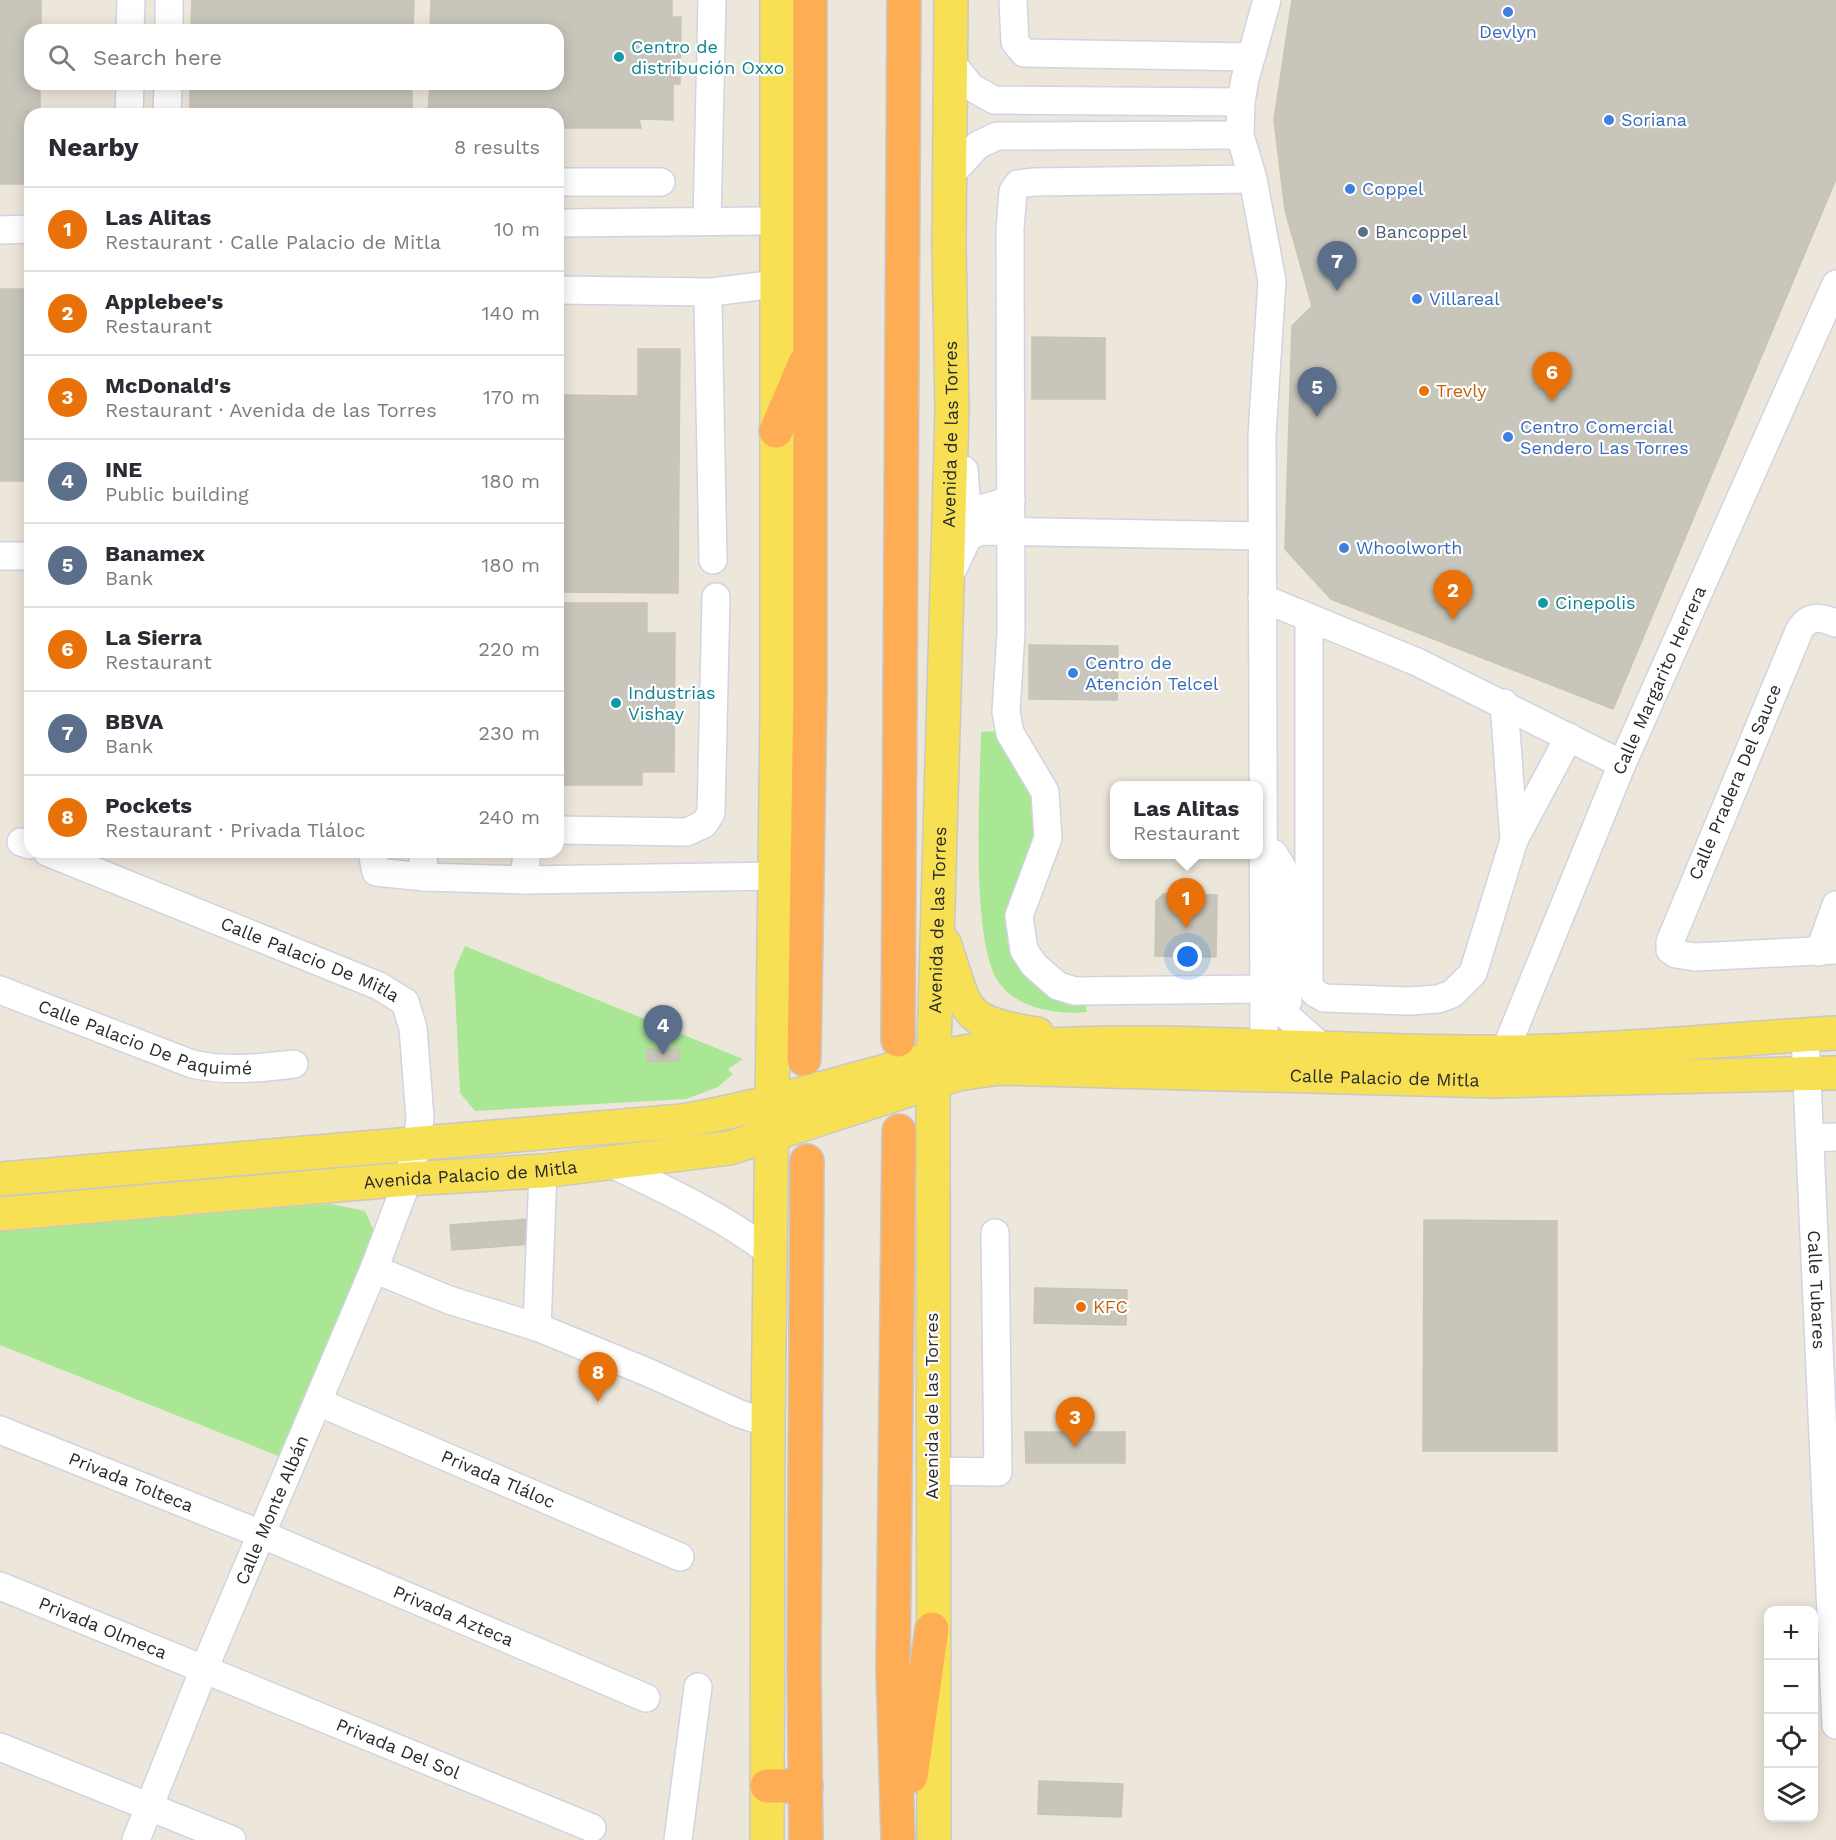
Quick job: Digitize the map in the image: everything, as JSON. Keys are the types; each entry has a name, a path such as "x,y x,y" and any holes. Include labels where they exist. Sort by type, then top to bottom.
{"highway":[{"path":"804,1059 810,690 810,0"},
{"path":"898,1040 904,0"},
{"path":"776,431 810,350"},
{"name":"Avenida de las Torres","path":"899,1131 892,1668 900,1840"},
{"path":"806,1840 804,1668 807,1161"},
{"path":"900,1840 932,1629"},
{"path":"767,1786 806,1786"}],"main road":[{"path":"767,1840 777,0"},
{"name":"Avenida de las Torres","path":"934,1840 932,1471 934,1071 936,919 952,409 949,246 951,0"},
{"path":"936,919 966,1009 983,1022 1001,1029 1098,1044"},
{"name":"Calle Palacio de Mitla","path":"934,1071 958,1074 1000,1068 1266,1059 1323,1049 1499,1066 1821,1034"},
{"name":"Calle Palacio de Mitla","path":"934,1071 987,1049 1098,1044 1266,1059 1822,1074"},
{"name":"Avenida Palacio de Mitla","path":"0,1179 682,1121 732,1113 772,1101 934,1071"},
{"name":"Avenida Palacio de Mitla","path":"0,1214 408,1179 543,1171 730,1148 934,1071"}],"street":[{"path":"130,24 131,0"},
{"path":"169,24 170,0"},
{"path":"707,221 712,0"},
{"path":"1266,0 1241,102 1240,135 1253,179 1272,281 1262,435 1262,598 1269,845 1278,1006 1289,1020 1323,1049"},
{"path":"1013,2 1015,42 1024,53 1251,57"},
{"path":"951,62 970,87 994,100 1241,102"},
{"path":"129,108 130,90"},
{"path":"167,108 168,90"},
{"path":"951,174 978,145 997,136 1240,135"},
{"path":"1253,179 1018,184 1013,191 1010,229 1011,632 1006,712 1011,733 1043,785 1047,803 1048,838 1031,887 1021,906 1022,940 1029,958 1046,977 1058,986 1076,991 1264,989"},
{"path":"564,182 661,182"},
{"path":"564,223 776,220"},
{"path":"0,230 24,230"},
{"path":"564,290 712,292 776,284"},
{"name":"Calle Margarito Herrera","path":"1499,1066 1622,764 1836,284"},
{"path":"712,292 708,301 713,560"},
{"path":"952,409 964,453 967,509 974,511 1011,500"},
{"path":"946,582 968,537 981,531 1262,536"},
{"path":"0,556 24,556"},
{"path":"564,830 687,832 705,824 711,813 716,597"},
{"path":"1262,598 1418,662 1622,764"},
{"name":"Calle Pradera Del Sauce","path":"1828,951 1683,957 1670,950 1671,933 1799,631 1809,619 1816,617 1836,623"},
{"path":"1309,618 1309,985 1315,993 1324,998 1409,1001 1438,999 1452,994 1473,973 1514,840 1569,737"},
{"path":"1504,703 1514,840"},
{"path":"1266,1059 1264,989 1269,845"},
{"name":"Calle Palacio De Mitla","path":"62,858 396,995 408,1008 413,1028 420,1118 417,1144 408,1179"},
{"path":"373,858 376,872 423,865 524,880 774,876"},
{"path":"524,880 526,858"},
{"path":"1828,951 1836,905"},
{"name":"Calle Palacio De Paquimé","path":"0,990 202,1066 237,1070 294,1065"},
{"name":"Calle Tubares","path":"1821,1034 1836,1725"},
{"path":"610,1163 697,1206 746,1234 771,1253"},
{"path":"537,1327 543,1171"},
{"name":"Calle Monte Albán","path":"136,1840 204,1669 374,1269 408,1179"},
{"path":"932,1471 998,1472 995,1233"},
{"path":"374,1269 449,1300 537,1327 647,1372 740,1414 768,1423"},
{"name":"Privada Tláloc","path":"318,1402 680,1557"},
{"name":"Privada Tolteca","path":"0,1430 261,1534"},
{"name":"Privada Azteca","path":"261,1534 646,1698"},
{"name":"Privada Olmeca","path":"0,1586 204,1669"},
{"name":"Privada Del Sol","path":"204,1669 592,1828"},
{"path":"678,1840 698,1688"},
{"path":"0,1747 232,1840"}],"green space":[{"path":"1001,731 1033,780 1044,825 1017,950 1084,995 1087,1012 1051,1011 1017,999 999,983 990,963 980,900 981,732"},
{"path":"465,946 743,1059 728,1069 733,1074 718,1087 686,1099 475,1111 460,1093 454,971"},
{"path":"331,1204 365,1211 378,1240 281,1457 0,1345 0,1227"}],"building":[{"path":"0,0 41,0 41,24 24,24 24,90 40,90 40,108 24,108 24,184 0,184"},
{"path":"192,0 414,0 413,24 191,24"},
{"name":"Centro de distribución Oxxo","path":"431,0 672,0 672,17 681,17 680,84 673,84 673,120 639,119 641,128 564,128 564,108 428,108 430,90 564,90 564,24 430,24"},
{"name":"Centro Comercial Sendero Las Torres","path":"1292,0 1836,0 1836,179 1613,709 1331,599 1285,549 1292,326 1312,306 1285,210 1274,120"},
{"path":"190,90 412,90 412,108 190,108"},
{"path":"0,289 24,289 24,481 0,481"},
{"path":"1032,337 1105,338 1105,399 1032,399"},
{"path":"638,349 680,349 678,593 564,592 564,395 638,396"},
{"name":"Industrias Vishay","path":"564,603 647,603 647,633 675,633 674,772 642,772 642,785 564,785"},
{"name":"Centro de Atención Telcel","path":"1029,645 1118,646 1117,700 1029,699"},
{"path":"1163,894 1217,895 1216,957 1155,956 1156,901"},
{"path":"647,1049 679,1049 679,1061 647,1062"},
{"path":"530,1219 532,1244 452,1250 450,1225"},
{"path":"1424,1220 1557,1221 1557,1451 1423,1451"},
{"name":"KFC","path":"1035,1288 1127,1290 1126,1325 1034,1323"},
{"path":"1025,1432 1125,1432 1125,1463 1026,1463"},
{"path":"1039,1781 1123,1784 1121,1817 1038,1814"}],"place":[{"name":"Devlyn","path":"1508,12"},
{"name":"Centro de distribución Oxxo","path":"619,57"},
{"name":"Soriana","path":"1609,120"},
{"name":"Coppel","path":"1350,189"},
{"name":"Bancoppel","path":"1363,232"},
{"name":"BBVA","path":"1337,291"},
{"name":"Villareal","path":"1417,299"},
{"name":"Trevly","path":"1424,391"},
{"name":"La Sierra","path":"1552,402"},
{"name":"Banamex","path":"1317,417"},
{"name":"Centro Comercial Sendero Las Torres","path":"1508,437"},
{"name":"Whoolworth","path":"1344,548"},
{"name":"Cinepolis","path":"1543,603"},
{"name":"Applebee's","path":"1453,620"},
{"name":"Centro de Atención Telcel","path":"1073,673"},
{"name":"Industrias Vishay","path":"616,703"},
{"name":"Las Alitas","path":"1186,928"},
{"name":"INE","path":"663,1055"},
{"name":"KFC","path":"1081,1307"},
{"name":"Pockets","path":"598,1402"},
{"name":"McDonald's","path":"1075,1447"}]}
